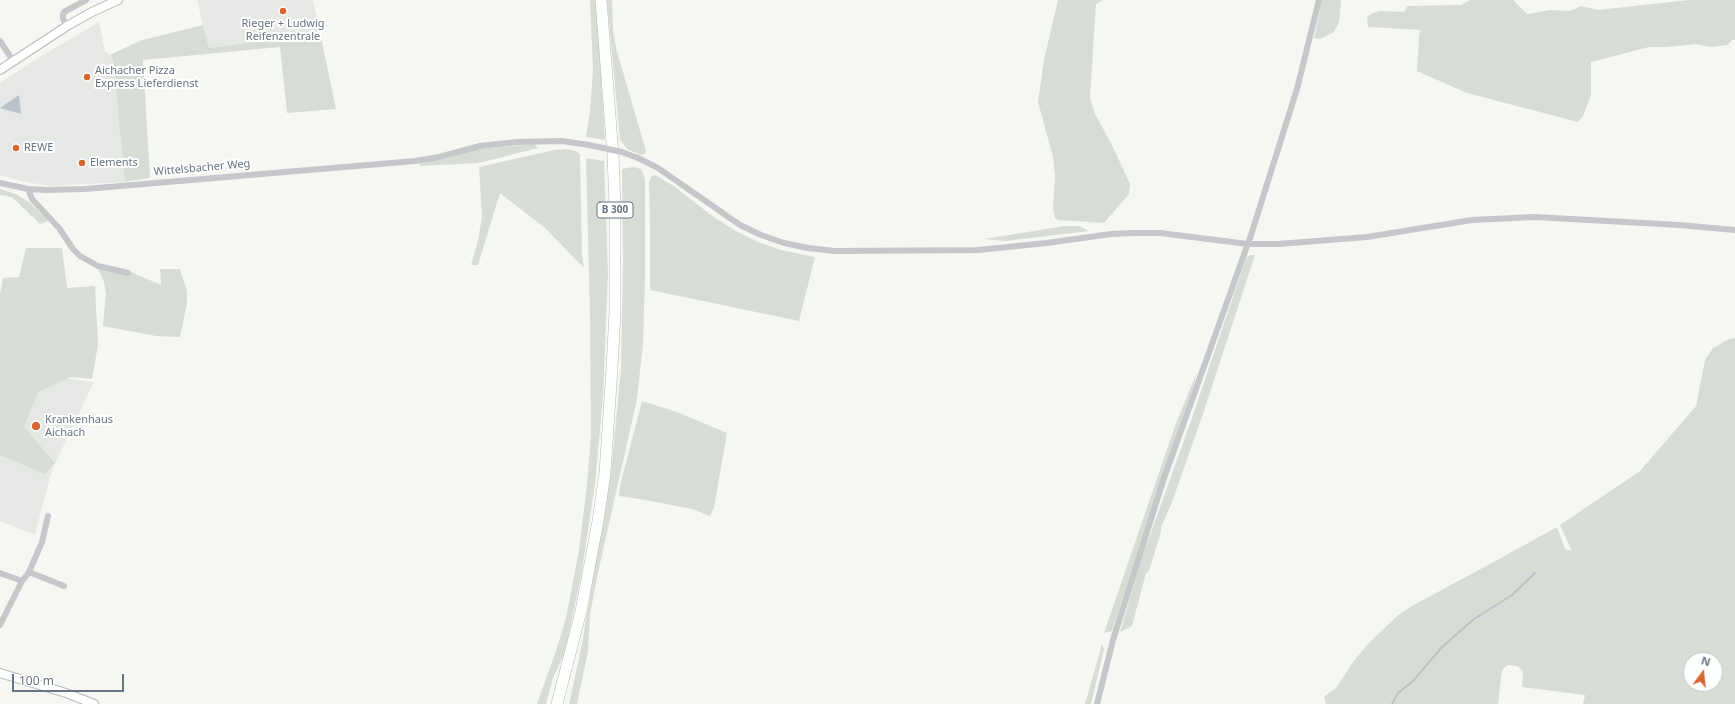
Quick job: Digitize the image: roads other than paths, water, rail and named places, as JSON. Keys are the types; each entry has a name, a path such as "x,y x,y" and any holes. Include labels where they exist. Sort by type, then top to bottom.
{"highway":[{"name":"B 300","path":"557,704 581,611 598,521 605,473 612,368 615,313 615,206 613,155 601,0"}],"main road":[{"path":"0,70 68,26 92,12 118,0"},
{"path":"0,673 66,693 94,704"}],"street":[{"path":"68,26 63,19 64,12 86,0"},
{"path":"1097,704 1113,640 1163,481 1248,244 1297,89 1320,0"},
{"path":"0,41 13,61"},
{"name":"Wittelsbacher Weg","path":"0,183 28,189 85,189 415,161 440,157 480,146 517,142 562,141 617,151 638,158 679,181 740,224 762,235 808,248 835,251 978,250 1047,243 1111,234 1135,233 1160,234 1248,244 1312,242 1367,236 1472,220 1527,217 1679,225 1735,230"},
{"path":"28,189 32,199 59,228 73,249 80,256 98,266 128,273"},
{"path":"0,625 22,581 30,572 42,542 48,516"},
{"path":"30,572 64,586"},
{"path":"0,573 22,581"}],"waterway":[{"path":"1392,704 1398,693 1413,681 1442,647 1474,619 1512,595 1535,573"}],"place":[{"name":"Rieger + Ludwig Reifenzentrale","path":"283,11"},
{"name":"Aichacher Pizza Express Lieferdienst","path":"87,77"},
{"name":"REWE","path":"16,148"},
{"name":"Elements","path":"82,163"},
{"name":"Krankenhaus Aichach","path":"36,426"}]}
